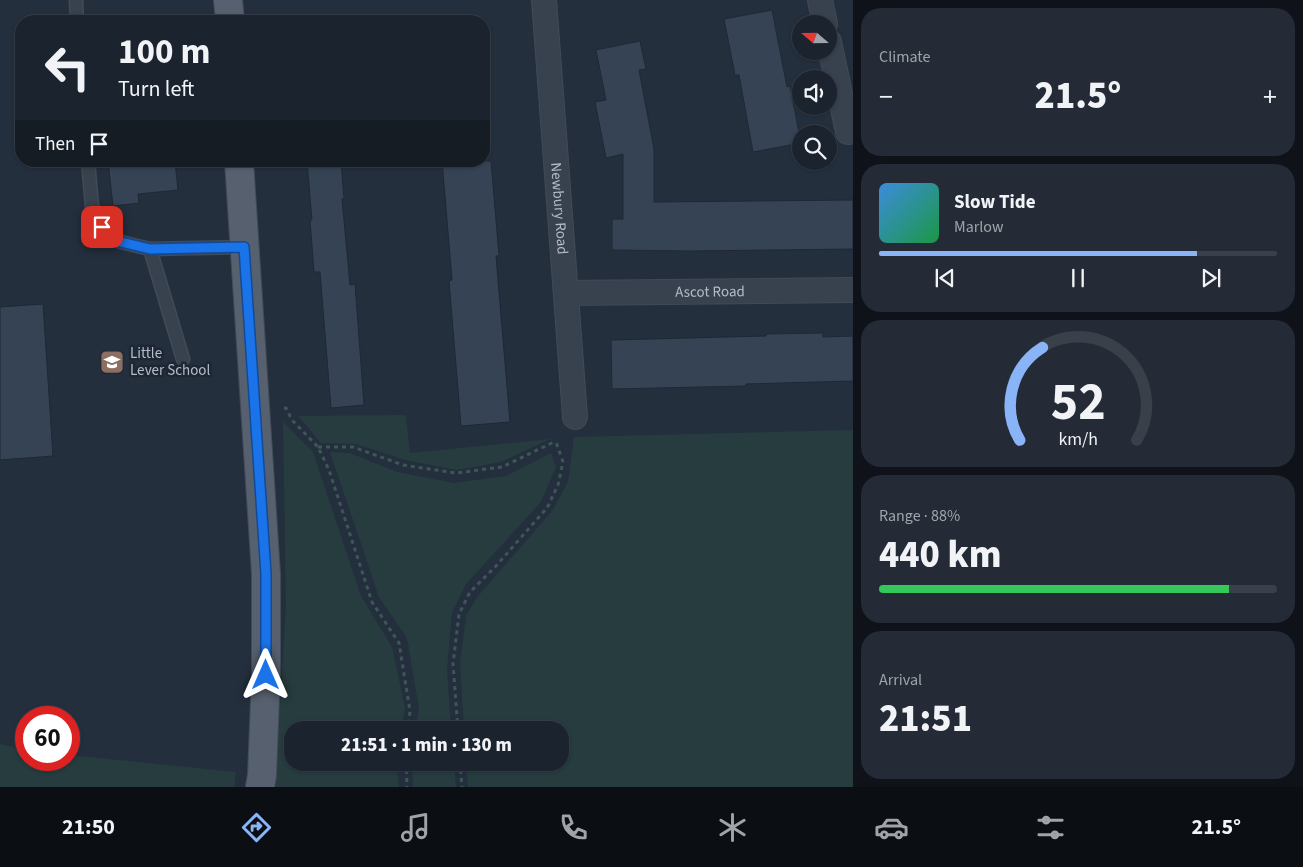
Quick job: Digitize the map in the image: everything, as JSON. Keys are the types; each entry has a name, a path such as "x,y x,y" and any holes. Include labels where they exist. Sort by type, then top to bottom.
{"main road":[{"path":"228,0 229,15"},
{"path":"239,167 266,574 266,675 261,781"}],"street":[{"name":"Newbury Road","path":"544,0 575,417"},
{"path":"820,0 823,15"},
{"path":"833,60 848,132"},
{"name":"Ascot Road","path":"566,293 853,290"}],"lane":[{"path":"76,0 77,15"},
{"path":"89,167 92,206 102,227 121,242 150,249 244,247"},
{"path":"150,249 183,359"}],"path":[{"path":"255,411 286,408 292,420 318,447 329,470 372,602 399,643 410,711 409,721"},
{"path":"318,447 353,447 403,465 456,473 502,467 556,442 575,417"},
{"path":"457,721 453,664 459,614 470,592 495,567 547,508 558,485 562,462 556,442"},
{"path":"406,771 407,787"},
{"path":"461,771 462,787"}],"green space":[{"path":"406,415 410,453 550,439 501,462 457,470 405,460 356,444 321,443 298,416"},
{"path":"283,420 313,452 361,596 392,647 405,708 403,721 284,721 284,771 398,771 399,787 275,787 286,605"},
{"path":"853,430 853,787 468,787 467,771 569,771 569,721 463,721 460,664 466,616 478,596 552,511 568,482 574,437"},
{"path":"330,452 350,453 397,472 454,483 506,476 551,453 556,467 541,502 466,584 452,613 447,669 450,721 417,721 419,709 407,638 379,597"},
{"path":"0,744 15,747 15,771 80,771 80,756 236,772 234,787 0,787"},
{"path":"412,771 455,771 456,787 413,787"}],"building":[{"path":"772,10 787,87 790,86 792,96 792,115 796,115 798,125 792,125 792,145 753,152 739,75 735,75 724,19"},
{"path":"640,41 646,69 639,70 654,149 654,202 853,200 853,249 612,250 612,219 623,219 623,154 606,158 595,102 606,100 596,50"},
{"path":"491,161 499,256 496,256 510,422 461,426 449,281 452,280 443,167 490,167"},
{"path":"109,167 176,167 178,190 138,194 139,203 113,206"},
{"path":"308,167 341,167 344,199 342,199 350,285 355,284 364,405 331,408 320,272 314,272 310,220 312,220"},
{"path":"43,304 53,456 0,460 0,307"},
{"path":"823,333 823,337 853,336 853,381 612,389 611,340"}],"place":[{"name":"Little Lever School","path":"112,362"}],"route":[{"path":"102,227 121,242 150,249 244,247 266,574 266,675"}]}
